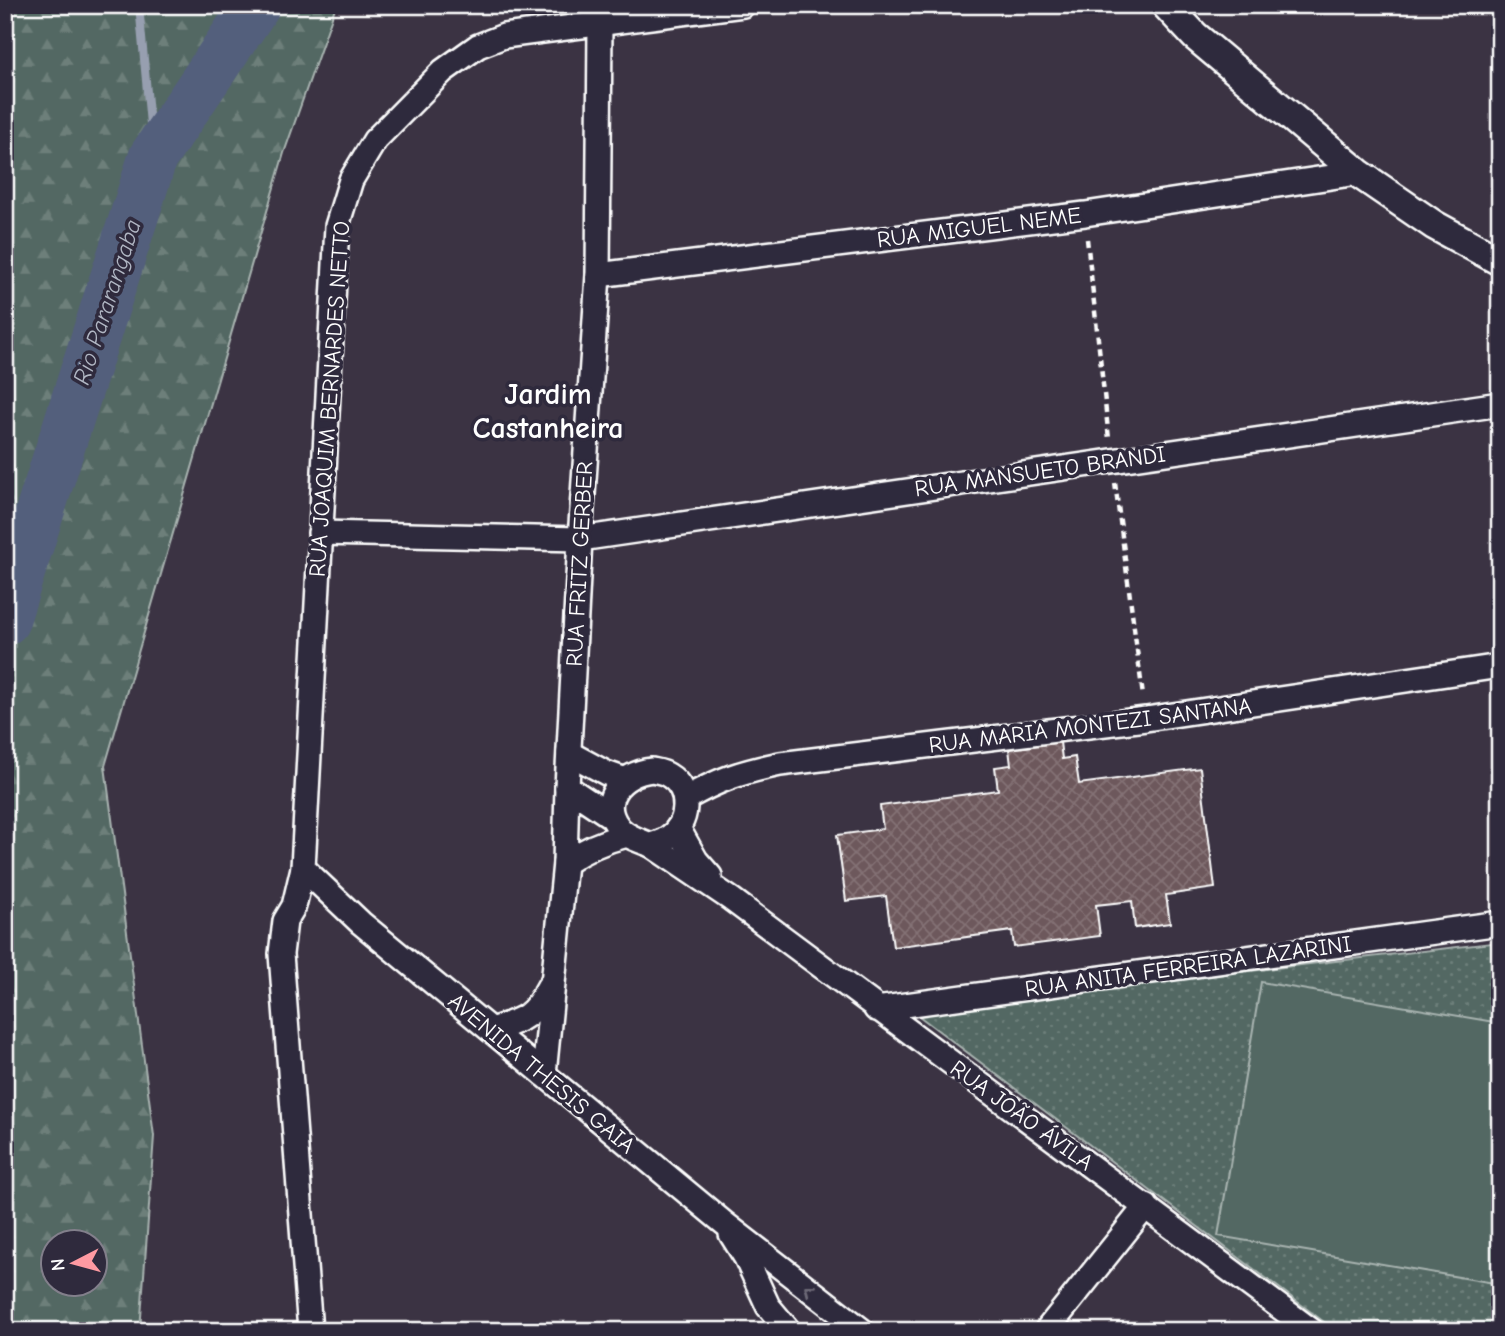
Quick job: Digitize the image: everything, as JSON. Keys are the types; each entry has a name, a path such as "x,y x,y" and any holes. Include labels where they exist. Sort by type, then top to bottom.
{"street":[{"name":"RUA JOAQUIM BERNARDES NETTO","path":"310,1331 281,954 285,922 294,906 303,868 337,226 351,180 375,140 443,71 478,46 504,36 743,5"},
{"path":"1166,5 1195,36 1358,173 1434,225 1500,261"},
{"name":"RUA FRITZ GERBER","path":"544,1074 565,863 580,539 598,275 600,25"},
{"name":"RUA MIGUEL NEME","path":"598,275 1084,214 1358,173"},
{"name":"RUA MANSUETO BRANDI","path":"320,533 580,539 1500,404"},
{"name":"RUA MARIA MONTEZI SANTANA","path":"685,799 741,772 780,764 1146,719 1500,666"},
{"path":"569,753 623,779"},
{"path":"567,788 612,817 627,835 651,845 667,839 678,828 685,814 685,799 679,784 667,774 652,770 638,771 623,779 614,791 612,817"},
{"name":"RUA JOÃO ÁVILA","path":"678,828 695,860 731,899"},
{"path":"565,863 587,848 627,835"},
{"name":"RUA JOÃO ÁVILA","path":"651,845 731,899 1312,1331"},
{"name":"AVENIDA THESIS GAIA","path":"303,868 361,923 724,1223 863,1331"},
{"name":"RUA ANITA FERREIRA LAZARINI","path":"876,1009 1500,923"},
{"name":"RUA FRITZ GERBER","path":"491,1030 523,1020 537,1008 554,977"},
{"path":"1046,1331 1146,1206"},
{"name":"AVENIDA THESIS GAIA","path":"724,1223 746,1258 768,1306 789,1331"}],"green space":[{"path":"5,5 336,5 284,153 105,766 154,1136 140,1331 5,1331"},
{"path":"1500,942 1500,1331 1336,1331 911,1010"},
{"path":"1261,982 1500,1023 1500,1284 1218,1236"}],"building":[{"path":"1060,742 1062,759 1075,757 1079,784 1200,768 1215,888 1166,895 1170,923 1135,928 1132,901 1096,905 1100,936 1014,947 1012,931 893,947 886,896 846,901 837,835 883,829 880,806 998,790 995,767 1011,765 1009,749"}],"waterway":[{"path":"139,5 153,157"},
{"name":"Rio Pararangaba","path":"5,621 153,157 256,5"}],"district":[{"name":"Jardim Castanheira","path":"548,411"}]}
